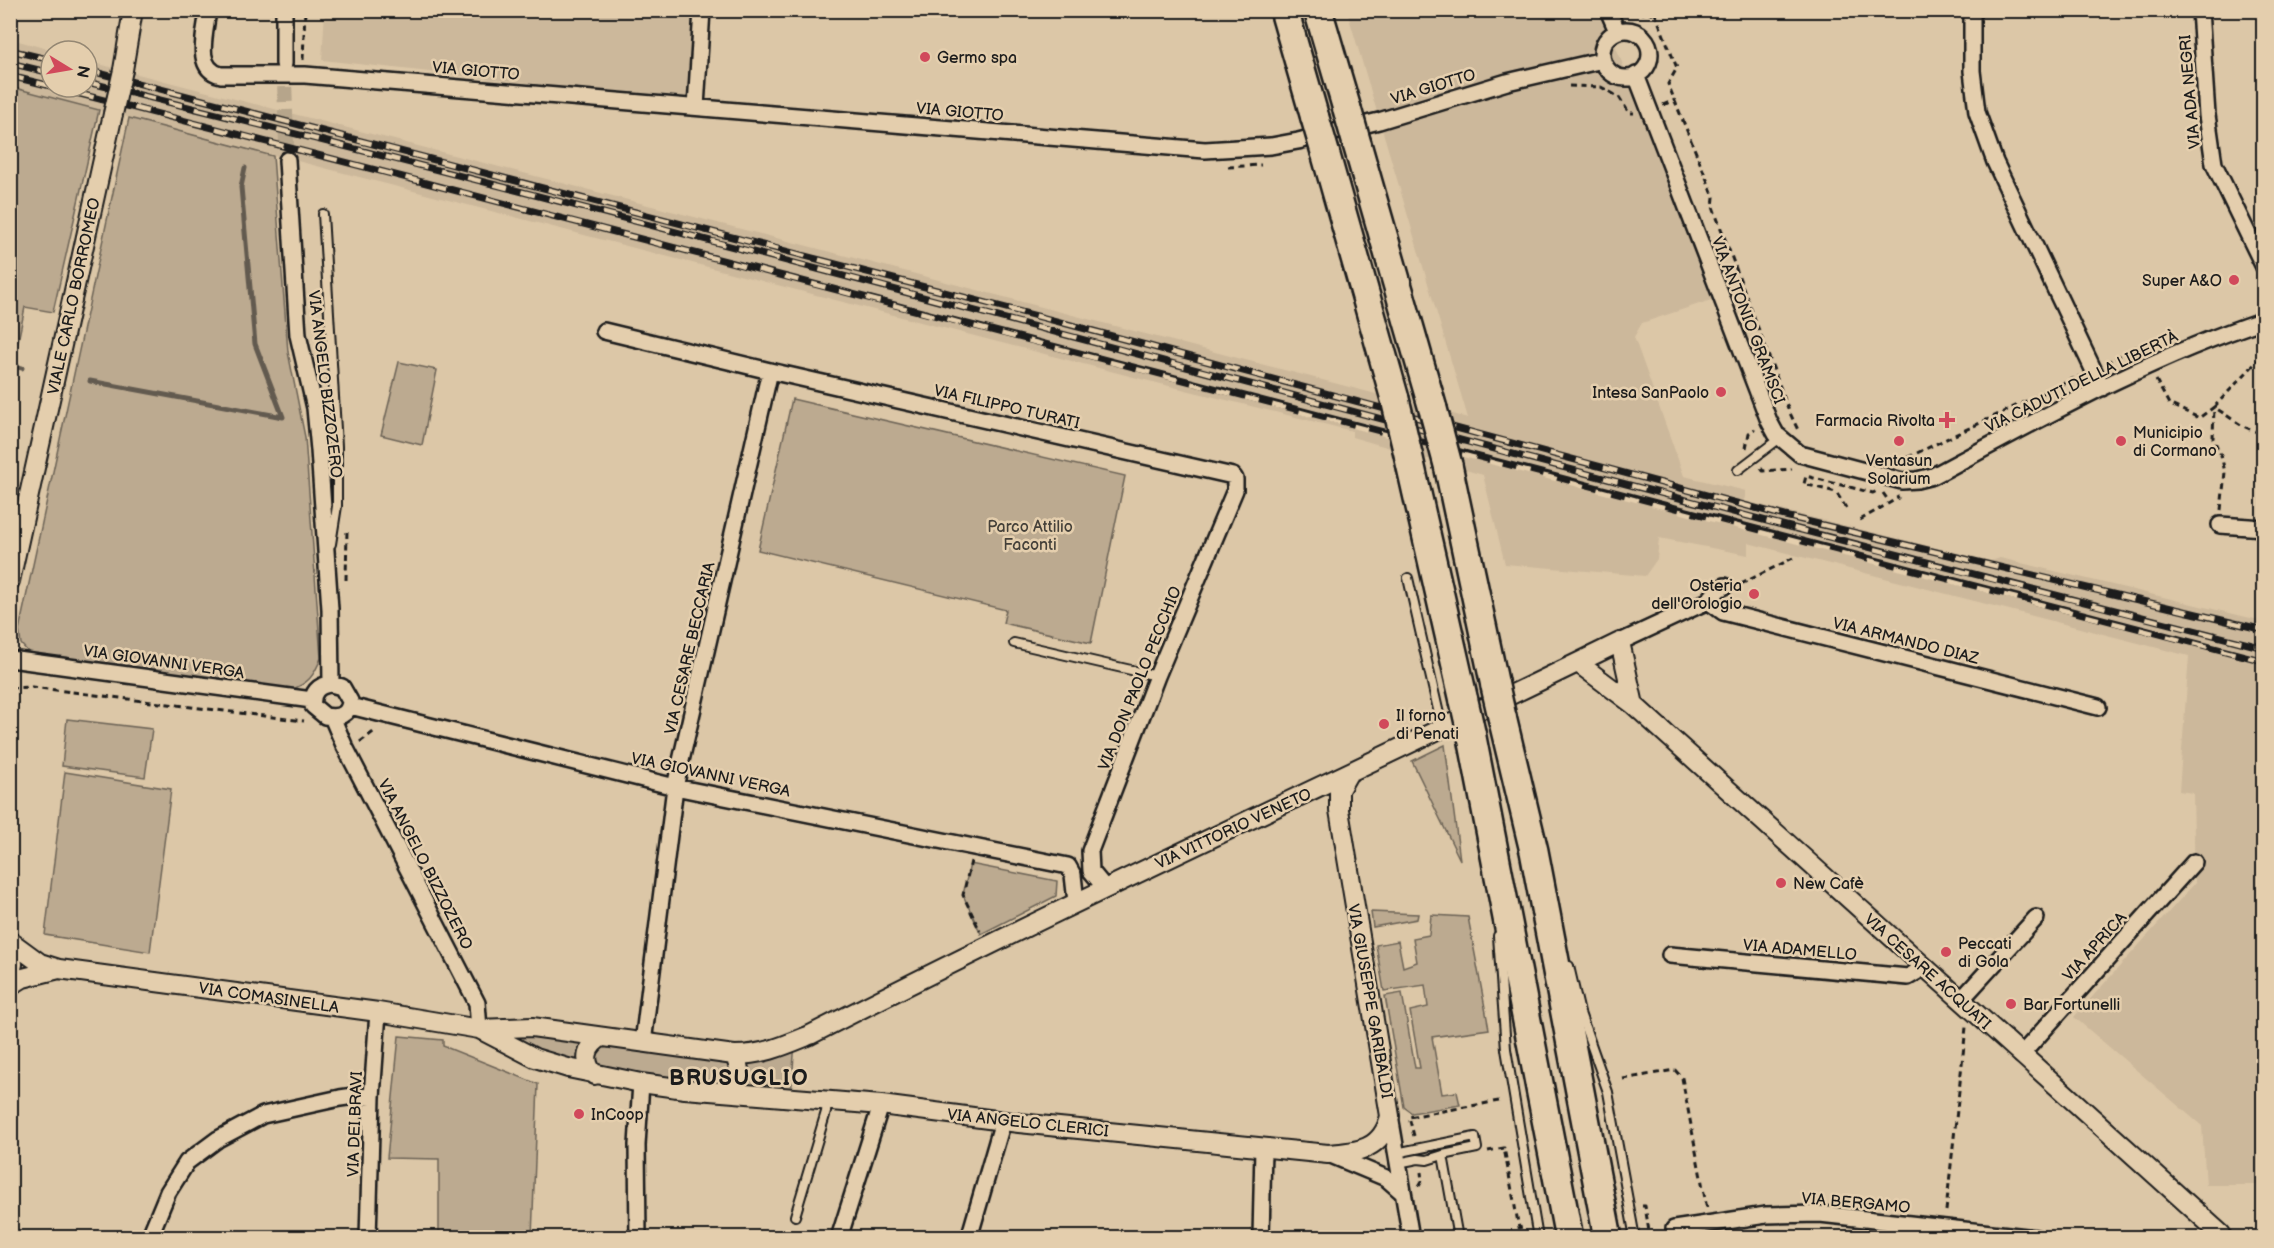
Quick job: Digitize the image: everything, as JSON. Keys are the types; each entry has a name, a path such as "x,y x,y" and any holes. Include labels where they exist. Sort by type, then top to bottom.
{"highway":[{"path":"1284,10 1395,399 1408,454 1471,732 1503,887 1569,1238"},
{"path":"1318,10 1448,465 1495,686 1534,852 1608,1238"}],"street":[{"name":"VIALE CARLO BORROMEO","path":"10,581 114,114 133,10"},
{"name":"VIA GIOTTO","path":"208,10 203,55 205,64 214,73 305,75 1205,150 1271,146 1299,141 1379,121 1507,82 1603,60"},
{"path":"284,10 284,64"},
{"path":"696,107 702,10"},
{"path":"1608,10 1617,31"},
{"path":"1972,10 1972,71 1977,112 1995,162 2102,388"},
{"name":"VIA ADA NEGRI","path":"2200,10 2207,115 2214,164 2264,267"},
{"path":"1617,31 1633,31 1646,41 1650,56 1642,71 1628,78 1612,74 1603,60 1603,46 1606,40 1617,31"},
{"name":"VIA ANTONIO GRAMSCI","path":"1636,75 1769,421 1780,438 1800,454 1883,477 1902,481 1917,480"},
{"name":"VIA ANGELO BIZZOZERO","path":"287,160 298,335 315,408 328,565 331,684"},
{"name":"VIA CADUTI DELLA LIBERTÀ","path":"1917,480 1933,476 2149,366 2223,333 2264,320"},
{"name":"VIA FILIPPO TURATI","path":"604,331 770,371 1229,474 1235,479"},
{"name":"VIA CESARE BECCARIA","path":"643,1043 675,787 770,371"},
{"name":"VIA DON PAOLO PECCHIO","path":"1090,850 1157,675 1235,490 1235,479"},
{"path":"2220,525 2264,528"},
{"name":"VIA VITTORIO VENETO","path":"479,1029 532,1027 734,1055 764,1053 810,1035 1076,902 1708,601 1725,586"},
{"name":"VIA ARMANDO DIAZ","path":"1708,601 1724,612 2098,707"},
{"path":"1620,642 1634,705"},
{"name":"VIA GIOVANNI VERGA","path":"10,659 312,700"},
{"name":"VIA CESARE ACQUATI","path":"1578,663 1634,705 2221,1234 2222,1238"},
{"path":"331,684 346,691 350,701 350,706 344,714 332,717 316,710 312,700 313,694 320,687 331,684"},
{"name":"VIA GIOVANNI VERGA","path":"350,706 675,787 1068,866"},
{"name":"VIA ANGELO BIZZOZERO","path":"332,717 477,1003 479,1029"},
{"name":"VIA GIUSEPPE GARIBALDI","path":"1348,774 1339,790 1339,810 1411,1238"},
{"path":"1302,796 1332,802 1339,810"},
{"path":"1076,902 1073,876 1068,866 1082,860 1090,850"},
{"path":"1090,850 1091,871 1105,888"},
{"name":"VIA APRICA","path":"2021,1055 2194,862"},
{"path":"1967,1006 2036,918"},
{"name":"VIA COMASINELLA","path":"10,941 40,963 58,969 378,1012 479,1029"},
{"path":"10,949 13,964 10,977"},
{"name":"VIA ADAMELLO","path":"1670,955 1908,977 1924,967"},
{"name":"VIA COMASINELLA","path":"10,986 23,978 58,969"},
{"name":"VIA DEI BRAVI","path":"368,1238 372,1097 378,1012"},
{"name":"VIA ANGELO CLERICI","path":"479,1029 535,1058 595,1075 641,1083 685,1089 881,1105 1328,1154 1353,1152 1370,1146 1386,1130 1390,1116"},
{"path":"595,1075 588,1066 586,1058 591,1045 602,1037"},
{"path":"727,1092 739,1078 739,1068 734,1055"},
{"path":"638,1238 637,1145 641,1083"},
{"path":"149,1238 168,1192 187,1162 218,1139 263,1115 340,1098 372,1097"},
{"path":"839,1238 881,1105"},
{"path":"969,1238 1003,1120"},
{"path":"1261,1238 1263,1147"},
{"name":"VIA ANGELO CLERICI","path":"1328,1154 1380,1175 1402,1192"},
{"name":"VIA BERGAMO","path":"1674,1229 1700,1228 1766,1215 1820,1214 1945,1233 2036,1238"}],"lane":[{"path":"323,214 338,446 337,506 328,565"},
{"path":"1738,470 1780,438"},
{"path":"1408,578 1442,728"},
{"path":"1014,643 1157,675"},
{"path":"1534,852 1548,884"},
{"path":"1499,918 1503,887"},
{"path":"1498,928 1506,1049 1538,1238"},
{"path":"1568,959 1580,1013 1608,1092 1635,1238"},
{"path":"795,1216 826,1112 827,1100"},
{"path":"1475,1137 1477,1149 1427,1160 1397,1158 1475,1137"},
{"path":"1443,1155 1458,1238"}],"path":[{"path":"1640,10 1642,13 1656,12 1677,68 1668,84 1714,197 1713,207 1789,411 1804,439"},
{"path":"10,234 16,260 16,288 10,324"},
{"path":"1893,463 1902,462 2136,347 2169,404 2199,418 2214,407 2264,354"},
{"path":"2214,407 2241,425 2264,435"},
{"path":"2214,407 2213,438 2221,455 2225,472 2220,525"},
{"path":"1846,507 1836,492 1804,484 1806,476 1874,494 1880,489 1883,477"},
{"path":"1860,520 1898,498"},
{"path":"346,581 347,527"},
{"path":"1748,581 1793,558"},
{"path":"10,688 32,687 314,722"},
{"path":"974,847 963,895 987,946"},
{"path":"1945,1233 1967,1006"},
{"path":"1623,1079 1675,1070 1682,1078 1700,1228"},
{"path":"1409,1117 1499,1101"},
{"path":"1486,1151 1504,1148 1519,1228 1536,1225"}],"shaded area":[{"path":"325,11 696,11 690,101 322,60"},
{"path":"1347,11 1602,11 1714,299 1642,323 1634,337 1684,476 1746,491 1744,501 1991,561 2000,558 2263,621 2263,1185 2206,1185 2202,1126 2074,1017 2195,883 2193,793 2179,791 2189,656 1748,543 1748,555 1659,538 1657,559 1645,576 1505,564 1483,475 1352,437 1352,431 1145,380 57,99 99,99 99,64 1468,418"},
{"path":"11,39 39,47 39,94 11,87"}],"green space":[{"path":"11,87 39,94 39,99 57,99 99,110 53,312 25,307 11,376"},
{"path":"129,118 273,156 288,352 305,437 321,658 310,678 290,690 29,653 21,644 19,630"},
{"path":"399,362 437,370 422,445 381,435"},
{"name":"Parco Attilio Faconti","path":"792,399 1125,476 1091,643 1003,623 1006,610 758,550"},
{"path":"67,719 152,729 145,777 62,766"},
{"path":"1445,745 1460,860 1412,761"},
{"path":"65,772 171,789 150,952 45,935"},
{"path":"970,864 1057,881 1056,896 981,934 963,895"},
{"path":"1371,912 1418,914 1417,919 1373,927"},
{"path":"1431,915 1468,917 1489,1029 1432,1037 1442,1094 1457,1092 1460,1105 1412,1113 1404,1107 1385,996 1402,993 1415,1068 1420,1068 1410,1011 1428,1007 1425,985 1384,991 1376,945 1398,941 1403,967 1417,962 1413,938 1429,935"},
{"path":"479,1029 734,1055 795,1041 791,1097 595,1075"},
{"path":"399,1036 443,1040 443,1046 538,1084 532,1237 439,1237 439,1159 387,1158"}],"waterway":[{"path":"90,381 283,417 255,344 241,187 245,168"},
{"path":"10,365 22,368"}],"tunnel":[{"path":"284,64 287,160"}],"railway":[{"path":"10,50 39,57"},
{"path":"10,63 39,70"},
{"path":"99,73 1056,321 1785,516 2264,630"},
{"path":"10,76 39,83"},
{"path":"99,85 512,189 1782,525 2264,648"},
{"path":"99,99 1987,591 2264,661"}],"place":[{"name":"Germo spa","path":"925,57"},
{"name":"Super A&O","path":"2234,280"},
{"name":"Intesa SanPaolo","path":"1721,392"},
{"name":"Farmacia Rivolta","path":"1947,420"},
{"name":"Ventasun Solarium","path":"1899,441"},
{"name":"Municipio di Cormano","path":"2121,441"},
{"name":"Osteria dell'Orologio","path":"1754,594"},
{"name":"Il forno di Penati","path":"1384,724"},
{"name":"New Cafè","path":"1781,883"},
{"name":"Peccati di Gola","path":"1946,952"},
{"name":"Bar Fortunelli","path":"2011,1004"},
{"name":"InCoop","path":"579,1114"}],"district":[{"name":"BRUSUGLIO","path":"739,1077"}]}
